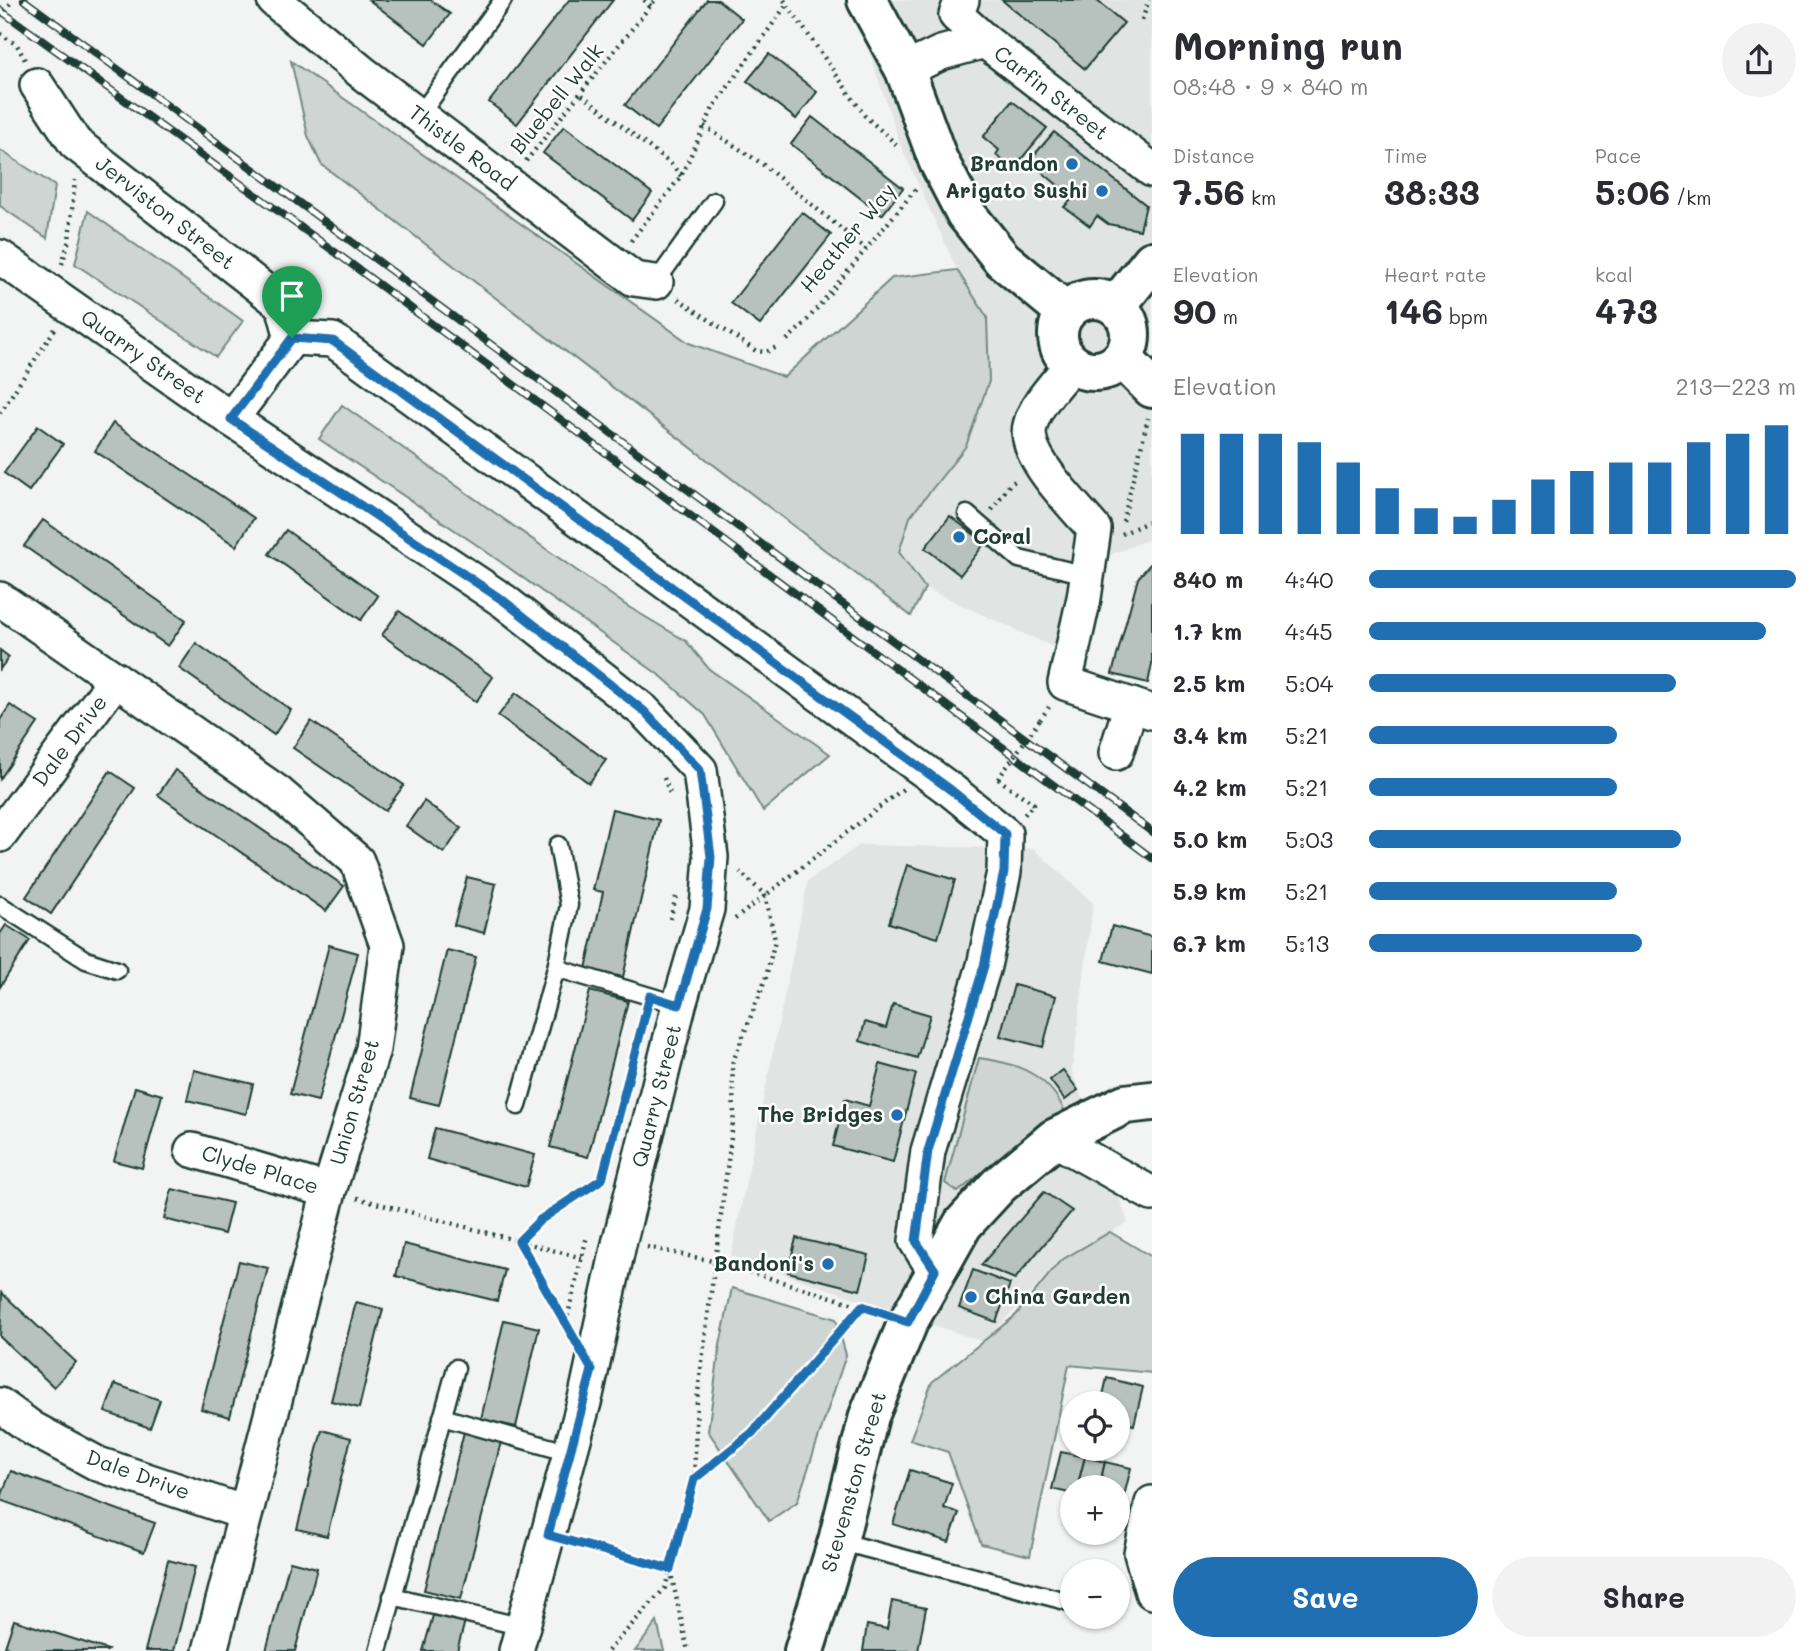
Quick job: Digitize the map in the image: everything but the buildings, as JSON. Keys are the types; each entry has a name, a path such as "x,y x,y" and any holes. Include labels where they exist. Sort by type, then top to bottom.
{"main road":[{"path":"867,0 905,70 938,160 967,214 1002,260 1066,312"},
{"path":"1116,306 1148,271"},
{"path":"1084,300 1106,301 1116,306 1124,314 1131,336 1122,358 1104,370 1093,372 1072,364 1059,345 1058,333 1066,312 1084,300"},
{"path":"1122,358 1150,402"},
{"name":"Stevenston Street","path":"804,1651 838,1541 869,1416 908,1322 963,1224 999,1185 1054,1139 1125,1104 1152,1101"}],"street":[{"name":"Thistle Road","path":"274,0 419,116 634,279 656,282"},
{"path":"961,0 956,15 985,41"},
{"name":"Carfin Street","path":"905,70 941,53 985,41 1152,170"},
{"name":"Jerviston Street","path":"37,85 75,143 283,305 292,338"},
{"name":"Quarry Street","path":"0,257 65,327 231,419 504,601 644,711 700,770 711,857 707,909 679,1005 592,1370 520,1639"},
{"path":"231,419 292,338 333,341 927,773 1005,834 1004,872 984,966 928,1151 916,1241 935,1270"},
{"path":"1072,364 1047,395 1030,426 1030,447 1094,529 1065,683 1142,708 1116,753"},
{"name":"Union Street","path":"0,599 276,792 357,861 387,945 373,1049 329,1191 210,1651"},
{"name":"Dale Drive","path":"0,835 116,679"},
{"path":"1054,1139 1152,1194"},
{"name":"Clyde Place","path":"192,1150 329,1191"},
{"name":"Dale Drive","path":"0,1405 33,1429 98,1464 245,1513"},
{"path":"1152,1503 1141,1553 1152,1592"}],"lane":[{"path":"419,116 503,0"},
{"path":"656,282 714,201"},
{"path":"967,514 1019,559 1087,575"},
{"path":"518,1106 556,968 569,905 558,845"},
{"path":"0,905 86,960 117,970"},
{"path":"556,968 679,1005"},
{"path":"378,1651 456,1368"},
{"path":"442,1417 570,1453"},
{"path":"838,1541 1060,1600"},
{"path":"393,1596 520,1639"}],"path":[{"path":"0,16 13,0"},
{"path":"644,0 651,6"},
{"name":"Bluebell Walk","path":"508,184 563,112 582,95 656,0"},
{"path":"1142,20 1149,0"},
{"path":"614,264 681,176 713,107 785,2 865,116 902,149"},
{"path":"0,34 17,45"},
{"path":"582,95 671,164 681,176"},
{"path":"704,126 761,163 866,249"},
{"path":"61,267 69,240 75,190 75,143"},
{"name":"Heather Way","path":"787,340 938,160"},
{"path":"656,282 745,345 766,352 777,347"},
{"path":"0,414 65,327"},
{"path":"1120,536 1150,402"},
{"path":"981,526 1010,484 1042,465"},
{"path":"1034,804 998,779 1051,703"},
{"path":"661,769 672,799"},
{"path":"728,925 927,773"},
{"path":"608,1651 665,1588 694,1479 696,1399 717,1262 734,1115 732,1064 765,981 775,940 765,895 737,869"},
{"path":"669,922 678,888"},
{"path":"598,1192 605,1166"},
{"path":"519,1241 540,1220 602,1179"},
{"path":"329,1191 581,1258 618,1255 717,1262 908,1322"},
{"path":"566,1323 588,1232"},
{"path":"519,1241 592,1370"},
{"path":"694,1479 752,1433 862,1306"},
{"path":"548,1535 670,1569"},
{"path":"670,1569 688,1651"}],"shaded area":[{"path":"852,0 1152,0 1152,538 1110,555 1088,663 925,588 899,552 910,517 966,446 989,381 987,317 957,270 901,146"},
{"path":"291,61 689,343 784,377 892,278 957,270 987,317 989,381 966,446 910,517 899,552 925,588 911,616 321,164 308,136"},
{"path":"0,150 55,186 47,238 0,206"},
{"path":"88,211 243,321 216,357 75,264"},
{"path":"342,405 627,606 686,641 709,669 830,754 763,811 705,715 662,677 474,543 319,439"},
{"path":"860,845 1034,849 1093,903 1072,1071 1128,1222 1060,1261 984,1342 731,1256 808,881"},
{"path":"979,1058 1007,1063 1031,1073 1050,1089 1065,1112 1024,1138 958,1192 945,1183"},
{"path":"1110,1232 1152,1257 1152,1373 1069,1365 1064,1391 1060,1391 1060,1409 1030,1556 981,1544 948,1452 910,1440 932,1382 1016,1315 1060,1261"},
{"path":"732,1288 836,1319 846,1355 797,1502 769,1521 708,1431 720,1345"},
{"path":"657,1622 664,1651 635,1651"}],"railway":[{"path":"24,0 1152,832"},
{"path":"0,10 335,252 1152,858"}],"place":[{"name":"Brandon","path":"1072,164"},
{"name":"Arigato Sushi","path":"1102,191"},
{"name":"Coral","path":"959,537"},
{"name":"The Bridges","path":"897,1115"},
{"name":"Bandoni's","path":"828,1264"},
{"name":"China Garden","path":"971,1297"}],"route":[{"path":"292,338 333,341 951,790 1005,834 1004,872 984,966 928,1151 916,1241 935,1270 908,1322 862,1306 752,1433 694,1479 670,1569 548,1535 592,1370 519,1241 540,1220 602,1179 650,996 679,1005 700,925 707,909 711,857 700,770 644,711 504,601 231,419 292,338"}]}
